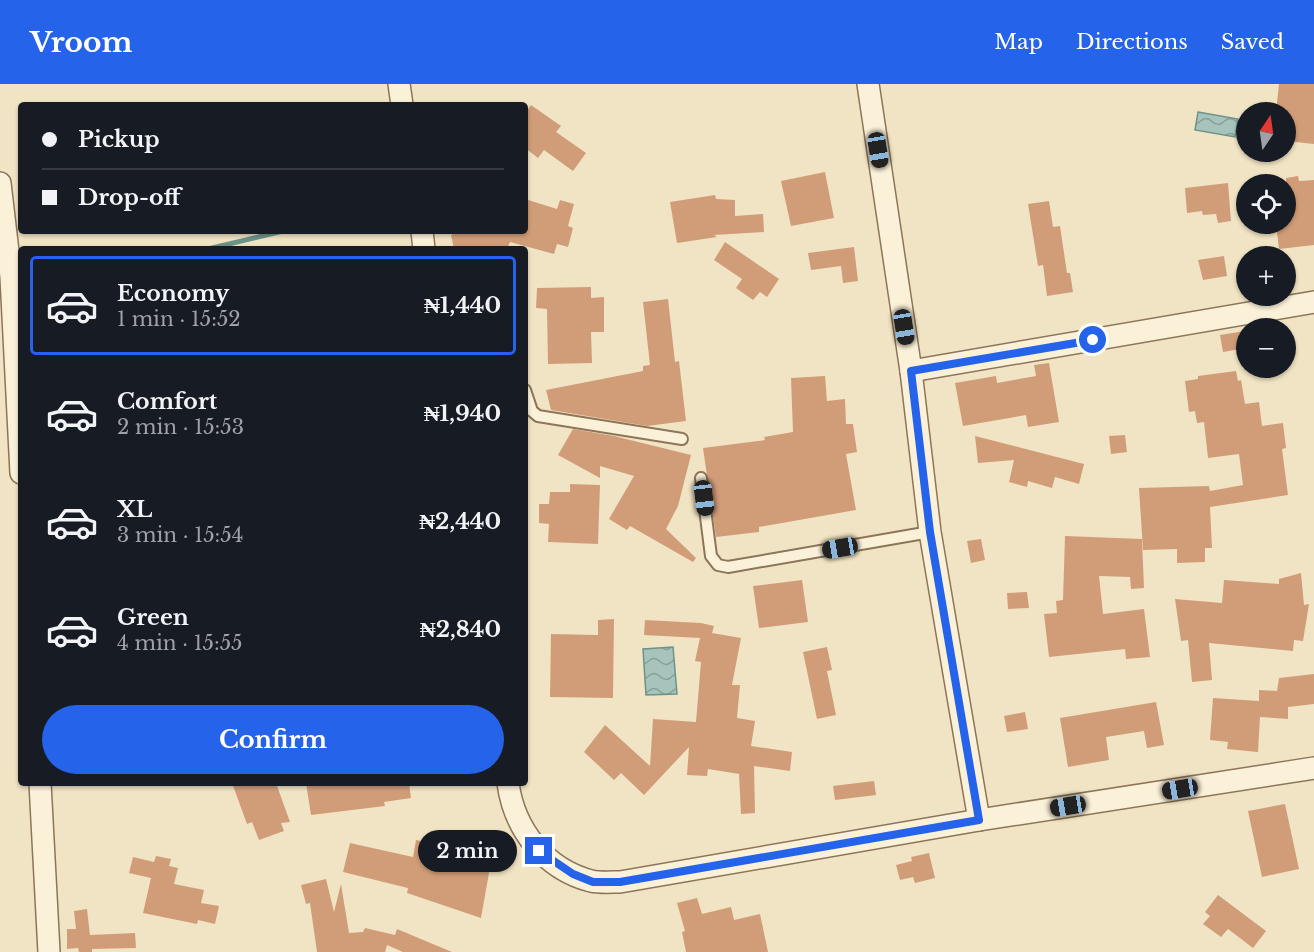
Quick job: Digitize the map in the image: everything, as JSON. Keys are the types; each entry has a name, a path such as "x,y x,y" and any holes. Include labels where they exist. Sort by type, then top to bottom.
{"street":[{"path":"399,84 402,102"},
{"path":"868,84 911,371 930,532 979,820"},
{"path":"0,183 11,277 18,412"},
{"path":"911,371 1314,302"},
{"path":"509,786 516,815 525,835 539,851 573,874 593,882 620,882 979,820 1314,768"},
{"path":"40,786 49,952"}],"lane":[{"path":"528,400 531,411 538,416 682,439"},
{"path":"701,478 711,556 718,565 728,567 930,532"}],"water":[{"path":"1198,112 1236,119 1235,137 1195,130"},
{"path":"673,647 677,694 646,695 643,649"}],"building":[{"path":"1279,84 1314,84 1314,144 1296,142 1296,102 1277,102"},
{"path":"531,105 561,126 556,132 586,153 573,171 544,150 538,158 528,150 528,110"},
{"path":"825,172 834,218 791,226 781,181"},
{"path":"1296,176 1298,176 1299,181 1314,180 1314,245 1279,246 1277,234 1296,234"},
{"path":"1228,183 1231,221 1218,223 1216,214 1203,215 1202,211 1187,213 1185,188"},
{"path":"715,195 716,199 735,200 735,216 763,214 764,232 714,235 717,237 677,243 670,202"},
{"path":"528,200 557,209 560,200 574,204 568,226 573,228 568,247 557,244 554,254 510,242 508,246 453,246 451,235 528,234"},
{"path":"1049,201 1053,227 1060,226 1067,273 1070,273 1073,292 1047,296 1043,265 1038,266 1028,204"},
{"path":"725,242 779,279 767,297 760,292 753,300 736,288 742,279 714,260"},
{"path":"854,247 858,281 843,283 841,266 811,270 808,253"},
{"path":"1224,256 1227,276 1203,280 1198,260"},
{"path":"591,287 591,298 604,297 604,332 591,332 592,363 548,364 547,309 536,308 537,288"},
{"path":"668,299 675,362 679,361 686,421 647,426 551,410 546,390 643,371 643,366 650,365 643,302"},
{"path":"1236,332 1236,350 1223,352 1220,335"},
{"path":"1049,363 1059,422 1028,427 1026,415 963,426 955,383 996,376 997,383 1036,376 1034,365"},
{"path":"1236,371 1236,378 1238,381 1241,380 1245,404 1259,402 1262,426 1283,423 1286,448 1282,449 1288,495 1210,507 1212,548 1205,548 1205,562 1177,563 1177,549 1143,550 1139,488 1209,486 1210,491 1243,485 1239,454 1208,458 1204,422 1197,423 1195,411 1189,412 1185,381 1198,379 1198,376"},
{"path":"825,376 827,401 845,399 846,424 853,424 857,452 846,454 856,510 759,527 759,532 716,537 703,448 765,440 764,437 793,432 791,378"},
{"path":"573,429 614,436 691,455 678,506 666,529 696,558 693,562 630,526 627,530 609,519 634,476 600,466 600,478 558,455"},
{"path":"1125,435 1127,452 1111,454 1109,436"},
{"path":"975,436 1084,464 1079,484 1055,477 1052,488 1028,481 1027,487 1009,482 1014,460 978,463"},
{"path":"570,484 600,485 598,544 548,542 549,524 539,523 539,504 549,504 550,492 570,492"},
{"path":"1065,536 1142,539 1144,588 1131,589 1130,577 1099,576 1103,614 1144,609 1150,657 1126,659 1125,649 1049,657 1044,614 1057,613 1056,601 1063,600"},
{"path":"981,539 985,560 971,563 967,541"},
{"path":"1301,573 1304,605 1309,604 1303,641 1294,640 1293,651 1209,643 1212,680 1192,682 1188,640 1181,641 1175,599 1222,603 1224,580 1279,584 1279,579"},
{"path":"802,580 808,622 759,628 753,586"},
{"path":"1027,592 1029,608 1008,609 1007,593"},
{"path":"614,619 613,698 550,697 551,634 598,635 598,620"},
{"path":"645,620 701,623 714,626 712,633 741,638 732,685 740,685 737,718 755,721 751,746 792,752 790,771 754,766 755,813 741,814 739,774 708,769 707,776 687,775 689,747 644,795 621,773 614,780 584,752 605,725 650,766 653,719 696,722 701,662 695,661 700,638 644,635"},
{"path":"827,647 832,670 827,671 836,715 817,719 803,652"},
{"path":"1314,674 1314,704 1288,707 1288,719 1260,717 1258,752 1227,749 1228,742 1210,740 1213,698 1259,701 1259,690 1277,691 1279,678"},
{"path":"1156,702 1164,745 1147,748 1144,731 1106,737 1109,760 1068,767 1060,718"},
{"path":"1025,712 1028,729 1007,732 1004,716"},
{"path":"874,781 876,795 835,800 833,786"},
{"path":"233,786 277,786 290,822 281,823 284,831 259,840 252,822 247,824"},
{"path":"306,786 409,786 411,798 384,802 385,806 311,815"},
{"path":"1285,804 1299,869 1262,877 1248,811"},
{"path":"416,840 492,856 481,918 407,893 408,888 343,872 350,843 413,857"},
{"path":"929,853 935,878 915,883 913,877 900,880 896,865 912,861 911,857"},
{"path":"156,856 171,859 169,866 178,868 174,884 204,890 201,903 219,906 215,924 198,920 197,924 143,913 151,878 129,873 133,857 154,862"},
{"path":"326,879 334,912 341,884 349,933 363,932 365,928 395,935 397,929 452,952 403,952 387,945 385,952 317,952 310,903 306,904 301,885"},
{"path":"1218,895 1266,931 1253,948 1228,929 1221,937 1203,924 1210,916 1205,912"},
{"path":"697,898 702,914 731,907 734,920 760,914 768,952 686,952 682,932 685,931 677,903"},
{"path":"87,909 90,935 135,933 136,948 92,949 92,952 79,952 78,948 67,949 67,929 76,929 74,911"}],"waterway":[{"path":"220,246 270,234"}],"route":[{"path":"539,851 573,874 593,882 620,882 979,820 930,532 911,371 1093,340"}]}
